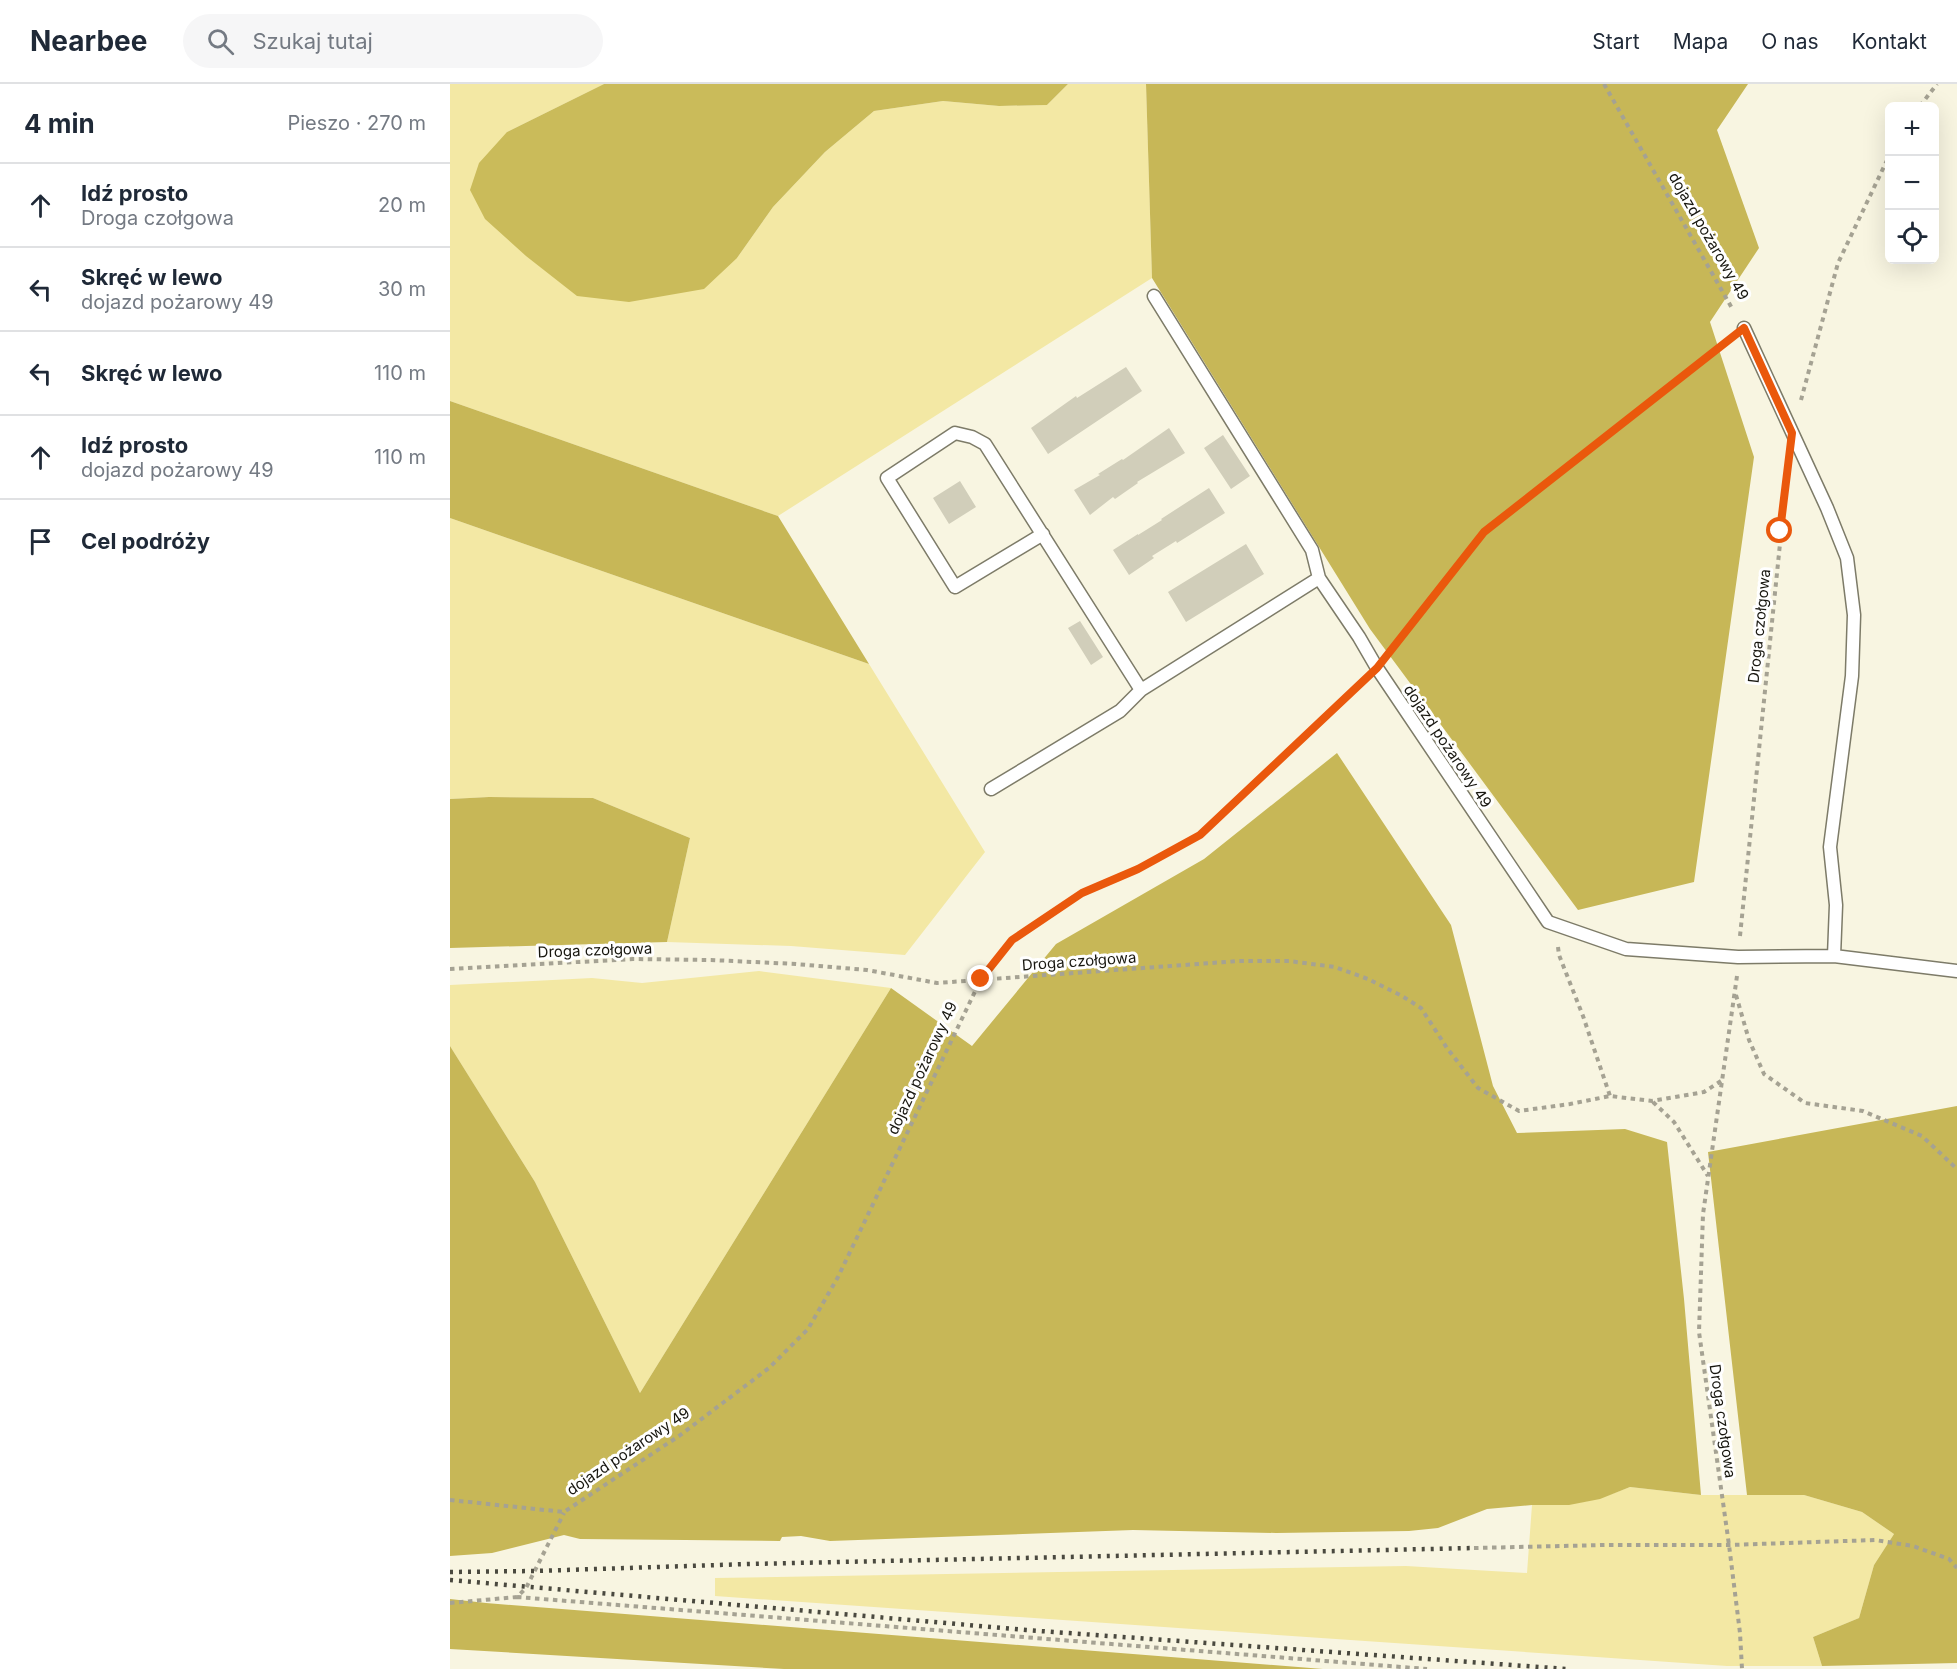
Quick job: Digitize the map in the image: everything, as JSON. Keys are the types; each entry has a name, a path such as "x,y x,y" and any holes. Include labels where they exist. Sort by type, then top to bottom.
{"lane":[{"path":"1154,296 1312,550 1319,578 1377,668"},
{"path":"1744,328 1827,508 1847,558 1854,615 1852,676 1830,847 1836,906 1834,956"},
{"path":"1043,534 955,587 887,478 955,433 972,437 985,444 1043,534 1141,690"},
{"path":"991,789 1120,711 1141,690 1319,578"},
{"name":"dojazd pożarowy 49","path":"1377,668 1548,922 1626,949 1738,957 1834,956 1957,971"}],"path":[{"name":"dojazd pożarowy 49","path":"1604,84 1744,328"},
{"path":"1923,102 1937,84"},
{"name":"Droga czołgowa","path":"1742,1669 1729,1545 1699,1332 1703,1214 1735,991 1769,640 1792,433 1838,263 1889,156"},
{"path":"1377,668 1484,532 1744,328"},
{"name":"dojazd pożarowy 49","path":"450,1500 564,1512 679,1436 769,1368 808,1329 838,1278 981,979 1012,940 1082,893 1138,869 1200,835 1377,668"},
{"path":"1555,925 1559,955 1583,1016 1610,1096"},
{"name":"Droga czołgowa","path":"450,969 633,959 711,960 867,970 937,983 1239,961 1289,961 1335,967 1402,996 1421,1008 1447,1048 1478,1088 1519,1111 1610,1096 1652,1101 1704,1092 1721,1081"},
{"path":"1735,991 1749,1040 1764,1074 1805,1103 1863,1111 1922,1136 1957,1169"},
{"path":"1652,1101 1674,1122 1708,1176"},
{"path":"517,1597 526,1588 564,1512"},
{"path":"1474,1548 1729,1545 1875,1540 1913,1546 1949,1559 1957,1568"},
{"path":"450,1603 517,1597 1427,1669"}],"shaded area":[{"path":"450,84 604,84 507,132 737,258 773,207 825,152 874,111 943,101 999,106 1047,105 1068,84 1146,84 1152,278 778,516 450,401"},
{"path":"604,84 1068,84 1047,105 999,106 943,101 874,111 825,152 773,207 737,258 704,289 629,302 577,296 526,256 485,219 470,190 479,163 507,132"},
{"path":"1146,84 1748,84 1717,130 1759,248 1710,322 1754,457 1694,882 1578,910 1370,629 1152,278"},
{"path":"450,401 778,516 869,664 450,518"},
{"path":"450,518 869,664 985,852 905,955 791,946 667,942 690,838 593,798 450,799"},
{"path":"1337,753 1451,925 1493,1086 1517,1133 1625,1129 1667,1142 1684,1299 1701,1495 1630,1487 1600,1499 1569,1505 1532,1505 1487,1509 1438,1528 1409,1531 1276,1533 1133,1530 830,1541 801,1536 782,1537 780,1541 580,1539 564,1535 492,1553 450,1556 450,1046 535,1182 640,1393 891,988 972,1046 1056,944 1204,859"},
{"path":"593,798 690,838 667,942 450,948 450,799"},
{"path":"759,971 891,988 640,1393 535,1182 450,1046 450,985 592,978 642,983"},
{"path":"1957,1106 1957,1663 1822,1666 1813,1637 1859,1618 1874,1565 1894,1534 1862,1512 1804,1495 1747,1495 1708,1152"},
{"path":"1630,1487 1701,1495 1804,1495 1862,1512 1894,1534 1874,1565 1859,1618 1813,1637 1822,1666 1727,1666 715,1596 715,1578 1406,1566 1527,1573 1532,1505 1582,1502"},
{"path":"450,1599 1323,1669 784,1669 450,1649"}],"building":[{"path":"1126,367 1142,391 1048,454 1031,428 1076,396 1077,398"},
{"path":"1169,428 1185,453 1137,482 1115,499 1113,497 1090,515 1074,490"},
{"path":"1223,435 1250,476 1231,489 1204,448"},
{"path":"960,481 976,507 949,524 933,498"},
{"path":"1209,488 1225,513 1152,556 1154,558 1129,575 1113,550"},
{"path":"1246,544 1264,574 1186,622 1168,592"},
{"path":"1080,621 1103,657 1091,665 1068,628"}],"railway":[{"path":"450,1572 1474,1548"},
{"path":"450,1580 1026,1630 1567,1669"}],"route":[{"path":"981,979 1012,940 1082,893 1138,869 1200,835 1377,668 1484,532 1744,328 1792,433 1780,531"}]}
